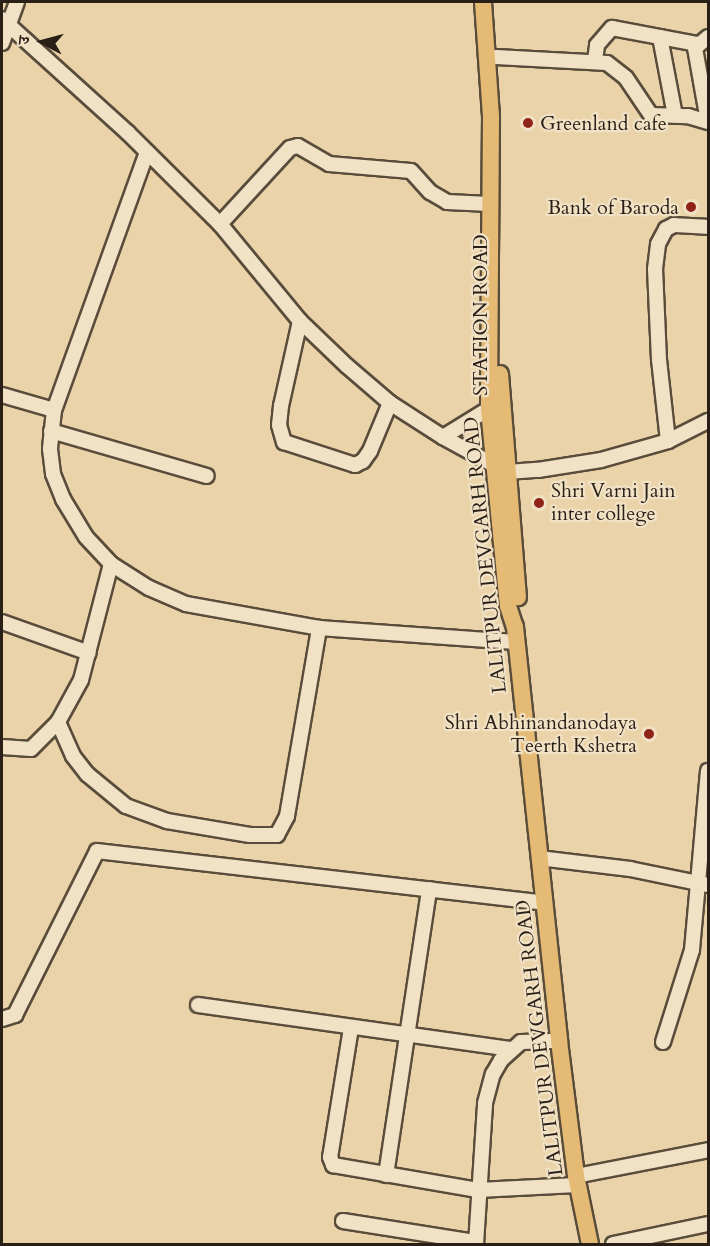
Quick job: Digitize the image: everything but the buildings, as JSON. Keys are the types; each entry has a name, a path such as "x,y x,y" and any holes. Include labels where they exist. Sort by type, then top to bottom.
{"main road":[{"name":"LALITPUR DEVGARH ROAD","path":"483,2 491,116 490,204 495,405 501,468 507,606 515,635 576,1180 590,1245"},
{"name":"STATION ROAD","path":"492,2 500,120 495,405"}],"street":[{"path":"2,43 5,22 17,2"},
{"path":"5,22 147,152 220,224 300,321 390,403 443,437 501,468 572,466 668,441 708,421"},
{"path":"496,57 595,60 612,66 626,78 651,115 708,121 696,58 703,40 660,37 612,28 597,45 595,60"},
{"path":"660,37 675,116"},
{"path":"220,224 290,148 298,146 329,164 411,171 430,192 447,202 490,204"},
{"path":"147,152 54,410 51,431 53,474 63,499 86,537 111,564 148,588 186,604 319,628 515,635"},
{"path":"668,441 659,360 655,269 658,244 666,229 674,225 708,227"},
{"path":"300,321 281,406 279,425 284,442 355,465 363,461 370,451 390,403"},
{"path":"3,400 54,410"},
{"path":"443,437 495,405"},
{"path":"51,431 207,476"},
{"path":"2,747 31,749 40,744 58,722 81,680 111,564"},
{"path":"2,622 89,654"},
{"path":"58,722 73,756 87,774 126,806 167,820 250,835 277,835 287,816 319,628"},
{"path":"663,1042 687,973 704,883 708,771"},
{"path":"2,1019 15,1015 97,851 544,903"},
{"path":"539,858 704,883"},
{"path":"386,1176 409,1036 429,889"},
{"path":"198,1005 510,1049"},
{"path":"351,1028 330,1157 337,1167 478,1190 576,1180 708,1150"},
{"path":"343,1221 476,1244 485,1102 493,1074 510,1049 521,1042 559,1041"},
{"path":"613,1245 708,1224"}],"place":[{"name":"Greenland cafe","path":"528,123"},
{"name":"Bank of Baroda","path":"691,207"},
{"name":"Shri Varni Jain inter college","path":"539,503"},
{"name":"Shri Abhinandanodaya Teerth Kshetra","path":"649,734"}]}
